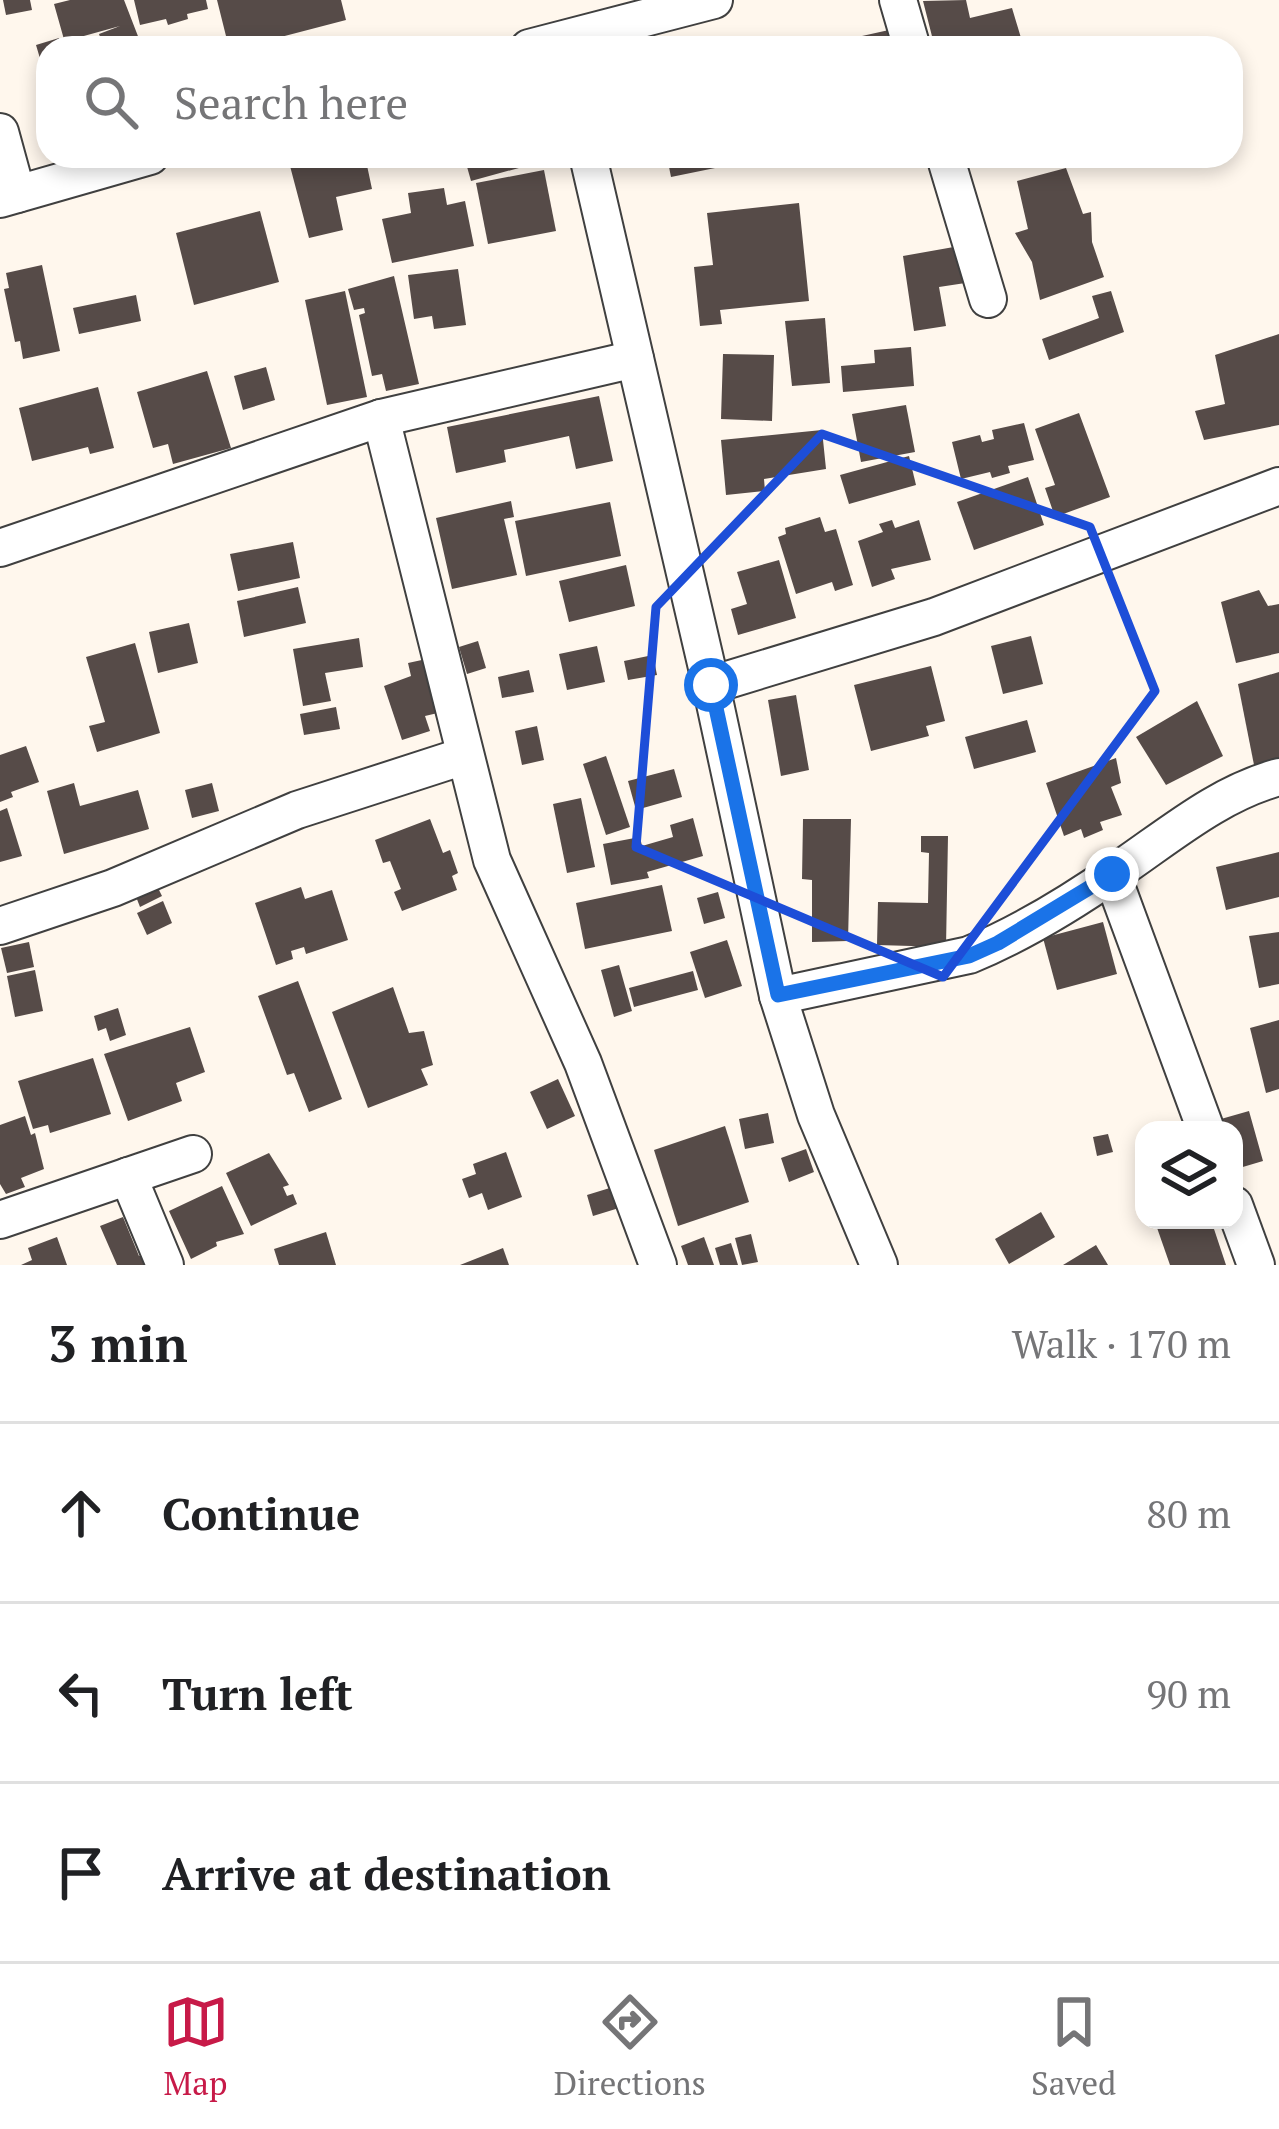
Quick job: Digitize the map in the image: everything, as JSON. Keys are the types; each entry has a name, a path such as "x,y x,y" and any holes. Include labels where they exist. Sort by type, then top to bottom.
{"street":[{"path":"566,34 714,0"},
{"path":"898,0 908,36"},
{"path":"0,132 8,196 107,168"},
{"path":"591,168 778,995 816,1114 873,1264"},
{"path":"949,168 988,299"},
{"path":"0,548 381,418 635,359"},
{"path":"381,418 492,860 583,1063 658,1265"},
{"path":"711,685 934,617 1279,486"},
{"path":"0,926 112,888 297,810 464,756"},
{"path":"778,995 969,956 1112,874 1207,807 1279,778"},
{"path":"1112,874 1203,1121"},
{"path":"0,1220 193,1154"},
{"path":"128,1176 165,1265"},
{"path":"1243,1229 1256,1265"}],"highlighted area":[{"path":"822,434 1090,527 1155,691 943,977 636,847 656,607"}],"building":[{"path":"3,0 30,0 32,10 6,15"},
{"path":"124,0 138,36 100,36 120,26 63,36 54,4"},
{"path":"134,0 206,0 208,9 168,25 166,19 140,25"},
{"path":"217,0 341,0 346,20 285,36 226,36"},
{"path":"966,0 970,18 1012,8 1020,36 932,36 923,1"},
{"path":"291,168 368,168 372,189 336,197 343,230 309,238"},
{"path":"467,168 519,168 471,181"},
{"path":"669,168 715,168 671,177"},
{"path":"1066,168 1083,214 1091,212 1092,242 1104,277 1040,300 1032,262 1015,233 1028,229 1017,181"},
{"path":"544,170 556,231 488,244 476,183"},
{"path":"444,188 447,205 465,201 474,246 392,263 382,219 411,213 408,193"},
{"path":"799,203 809,301 720,310 722,324 700,326 694,267 713,265 707,213"},
{"path":"260,211 279,282 194,305 176,233"},
{"path":"965,245 972,282 939,287 946,326 914,331 903,256"},
{"path":"42,265 60,351 23,359 4,289 9,288 6,273"},
{"path":"458,269 466,325 434,329 432,316 414,319 408,275"},
{"path":"394,276 419,384 386,391 382,374 372,376 359,315 365,313 364,308 354,310 348,289"},
{"path":"345,291 367,397 327,405 305,300"},
{"path":"1111,291 1124,332 1049,360 1042,339 1099,318 1092,296"},
{"path":"136,295 141,321 79,334 73,308"},
{"path":"825,318 830,383 792,386 785,321"},
{"path":"1279,334 1279,425 1204,440 1195,411 1225,404 1215,355"},
{"path":"911,347 914,386 843,392 841,366 875,363 874,350"},
{"path":"723,354 774,355 772,421 721,419"},
{"path":"266,367 275,400 243,410 234,376"},
{"path":"207,371 231,448 173,464 168,444 153,448 137,392"},
{"path":"98,387 114,448 90,454 88,447 32,461 19,408"},
{"path":"599,396 613,461 576,469 569,436 504,450 506,462 456,473 447,427"},
{"path":"906,405 915,452 861,462 852,414"},
{"path":"1079,413 1110,497 1055,517 1045,488 1055,485 1035,429"},
{"path":"1024,423 1034,460 1008,466 1010,473 992,478 990,472 961,479 952,442 980,435 982,442 994,439 992,430"},
{"path":"822,430 826,469 764,479 765,491 726,495 721,440"},
{"path":"909,456 916,485 849,504 840,475"},
{"path":"1028,477 1044,525 974,550 957,502"},
{"path":"511,501 514,517 504,519 517,575 452,589 436,518"},
{"path":"610,502 621,556 526,576 515,521"},
{"path":"820,517 825,532 836,529 853,585 835,591 832,582 796,594 778,537 786,534 785,528"},
{"path":"892,520 895,528 919,520 931,560 891,569 895,579 872,587 858,541 883,532 879,524"},
{"path":"293,542 300,578 238,591 230,554"},
{"path":"779,560 796,618 738,635 731,609 747,604 737,572"},
{"path":"626,565 635,606 569,622 559,581"},
{"path":"298,587 306,623 244,637 237,601"},
{"path":"1259,590 1268,606 1279,604 1279,653 1236,663 1221,602"},
{"path":"189,623 198,663 158,673 149,632"},
{"path":"1031,636 1043,684 1003,694 991,646"},
{"path":"359,638 363,667 325,673 331,701 303,706 293,649"},
{"path":"478,641 486,668 467,674 459,647"},
{"path":"135,643 160,733 97,752 89,726 105,722 86,657"},
{"path":"597,646 605,682 567,690 559,654"},
{"path":"653,655 657,675 628,680 624,661"},
{"path":"431,658 442,712 425,716 430,731 402,740 384,686 411,676 408,663"},
{"path":"931,666 945,721 926,726 929,736 871,751 854,685"},
{"path":"529,670 534,692 502,698 498,677"},
{"path":"1279,672 1279,764 1255,770 1238,684"},
{"path":"796,695 809,770 781,776 768,700"},
{"path":"1197,701 1223,756 1166,785 1136,737"},
{"path":"336,707 340,729 304,735 300,714"},
{"path":"1027,720 1036,752 974,769 965,737"},
{"path":"537,726 544,760 522,765 515,731"},
{"path":"26,746 39,782 11,792 13,797 0,802 0,755"},
{"path":"606,756 630,827 606,835 583,764"},
{"path":"1116,758 1121,783 1111,787 1122,815 1100,822 1103,830 1084,838 1081,829 1064,836 1046,783"},
{"path":"674,769 682,797 636,810 628,781"},
{"path":"74,783 80,806 138,790 149,829 64,854 47,791"},
{"path":"212,783 219,811 192,818 185,790"},
{"path":"581,798 595,867 567,873 553,804"},
{"path":"7,808 22,856 0,862 0,811"},
{"path":"693,818 703,856 647,872 649,878 611,885 603,844 640,837 642,846 673,837 670,825"},
{"path":"430,819 443,853 450,850 458,873 452,876 457,890 402,911 394,892 401,889 390,861 383,863 375,840"},
{"path":"803,819 851,819 848,941 812,942 812,880 802,879"},
{"path":"921,836 948,836 946,947 877,945 878,902 928,903 929,853 921,852"},
{"path":"1279,852 1279,897 1226,910 1216,867"},
{"path":"156,884 162,896 140,907 135,894"},
{"path":"662,885 672,931 585,949 576,903"},
{"path":"301,887 305,899 332,890 348,940 306,954 304,947 291,951 293,959 276,965 255,903"},
{"path":"718,892 725,918 704,924 697,898"},
{"path":"163,901 172,923 147,935 137,913"},
{"path":"1103,922 1117,974 1057,990 1043,938"},
{"path":"1279,932 1279,984 1259,988 1249,936"},
{"path":"727,940 742,986 705,998 690,952"},
{"path":"29,942 34,967 7,973 1,948"},
{"path":"619,965 632,1011 614,1017 601,970"},
{"path":"35,970 43,1011 15,1017 7,976"},
{"path":"693,971 698,990 634,1007 629,988"},
{"path":"298,981 342,1099 309,1112 294,1073 287,1075 258,996"},
{"path":"393,987 409,1033 424,1031 433,1065 421,1069 428,1085 368,1108 332,1012"},
{"path":"118,1008 126,1035 110,1041 106,1028 98,1031 94,1016"},
{"path":"1279,1020 1279,1089 1266,1093 1250,1028"},
{"path":"190,1027 205,1072 176,1083 182,1101 128,1121 104,1054"},
{"path":"93,1058 111,1114 50,1133 48,1125 33,1129 18,1081"},
{"path":"558,1079 575,1116 547,1129 530,1092"},
{"path":"1249,1111 1263,1161 1243,1167 1243,1121 1221,1119"},
{"path":"768,1113 774,1143 745,1149 739,1119"},
{"path":"25,1116 31,1135 35,1133 44,1169 21,1178 25,1187 6,1194 0,1184 0,1125"},
{"path":"725,1126 749,1202 678,1226 654,1150"},
{"path":"1108,1134 1113,1152 1097,1156 1093,1137"},
{"path":"806,1149 814,1172 789,1182 781,1158"},
{"path":"506,1152 522,1197 488,1210 482,1193 469,1198 462,1179 476,1174 473,1164"},
{"path":"269,1153 289,1185 283,1187 287,1196 293,1194 297,1204 251,1226 226,1173"},
{"path":"222,1186 244,1234 216,1242 217,1246 191,1259 169,1211"},
{"path":"613,1187 619,1208 593,1216 587,1195"},
{"path":"1041,1212 1055,1237 1009,1264 995,1239"},
{"path":"123,1217 139,1256 144,1254 148,1265 117,1265 100,1226"},
{"path":"1157,1229 1214,1229 1226,1265 1170,1265"},
{"path":"326,1232 336,1265 279,1265 274,1249"},
{"path":"751,1234 758,1262 742,1265 735,1238"},
{"path":"57,1237 67,1265 21,1265 32,1260 28,1248"},
{"path":"704,1237 714,1265 688,1265 681,1246"},
{"path":"731,1243 738,1265 720,1265 715,1248"},
{"path":"1096,1245 1108,1265 1063,1265"},
{"path":"503,1248 509,1265 460,1265"}],"route":[{"path":"711,685 778,995 969,956 1112,874"}]}
